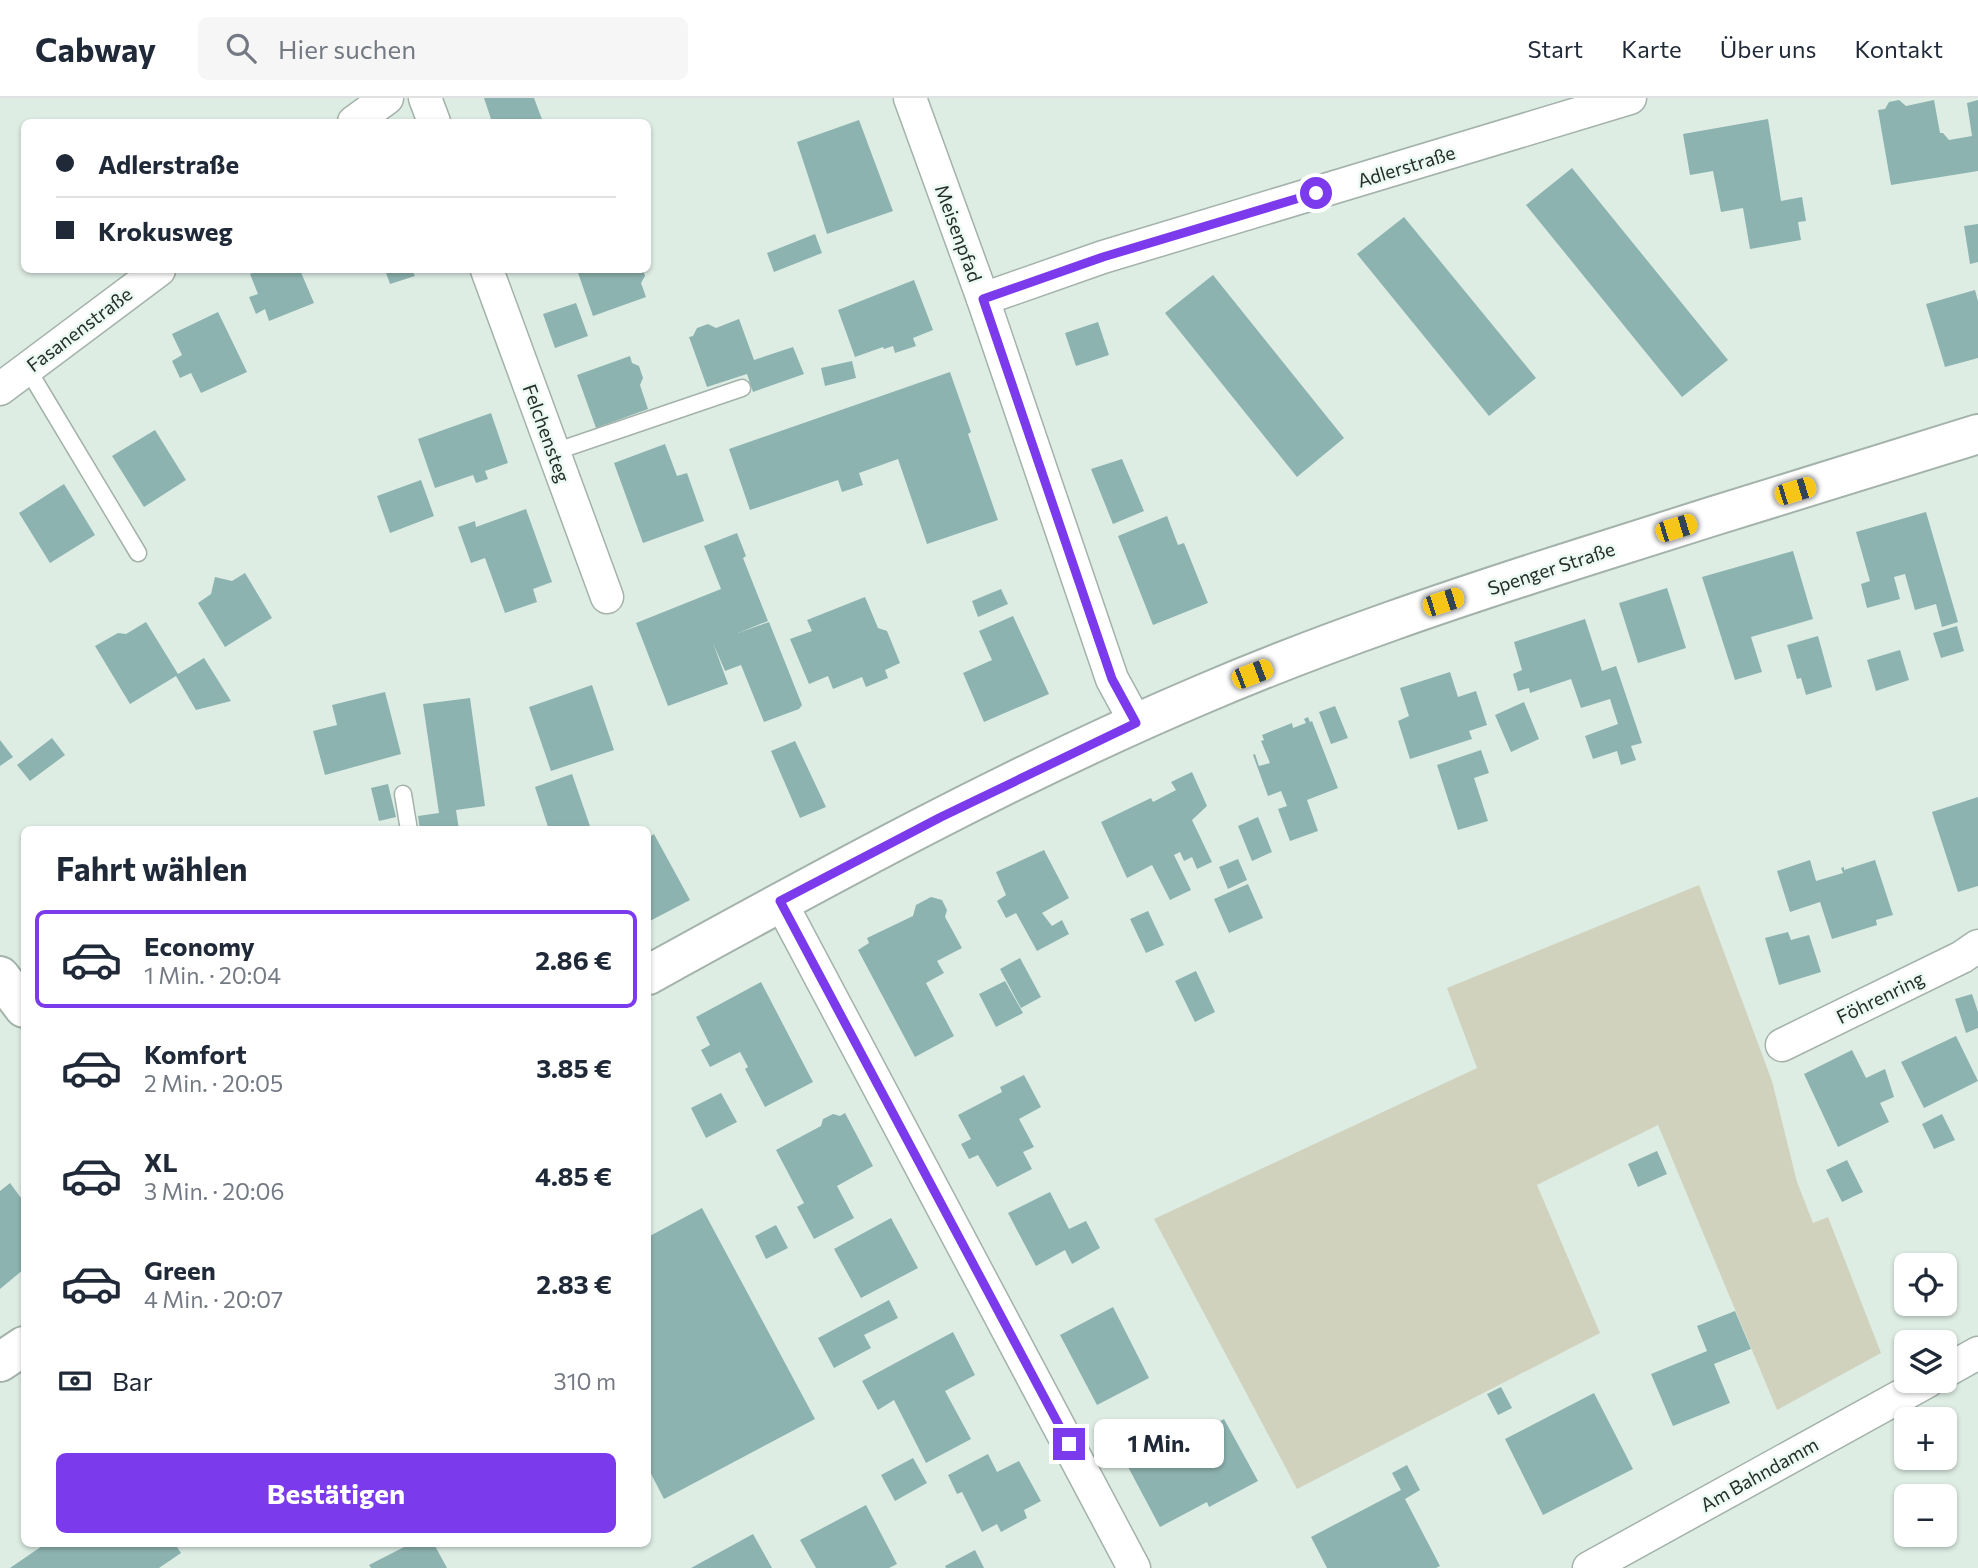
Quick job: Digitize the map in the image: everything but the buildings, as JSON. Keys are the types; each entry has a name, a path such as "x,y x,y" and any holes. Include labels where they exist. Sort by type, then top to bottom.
{"street":[{"path":"358,119 387,98"},
{"path":"425,98 433,119"},
{"name":"Meisenpfad","path":"910,98 983,299 1112,679 1136,723"},
{"name":"Adlerstraße","path":"983,299 1103,257 1630,98"},
{"name":"Fasanenstraße","path":"0,389 155,273"},
{"name":"Felchensteg","path":"489,273 607,597"},
{"name":"Spenger Straße","path":"651,973 780,901 941,817 1206,692 1417,611 1978,435"},
{"path":"780,901 1134,1568"},
{"name":"Föhrenring","path":"1782,1045 1978,947"},
{"path":"0,976 21,1004"},
{"path":"0,1362 21,1348"},
{"path":"1957,1365 1978,1353"},
{"name":"Am Bahndamm","path":"1590,1568 1906,1393"}],"lane":[{"path":"27,368 138,553"},
{"path":"554,452 742,388"},
{"path":"403,794 408,826"}],"green space":[{"path":"1699,885 1772,1081 1797,1182 1813,1223 1828,1217 1881,1353 1777,1410 1658,1125 1537,1185 1600,1333 1297,1489 1154,1219 1477,1068 1447,988"}],"route":[{"path":"1069,1444 780,901 941,817 1136,723 1112,679 983,299 1103,257 1316,193"}]}
